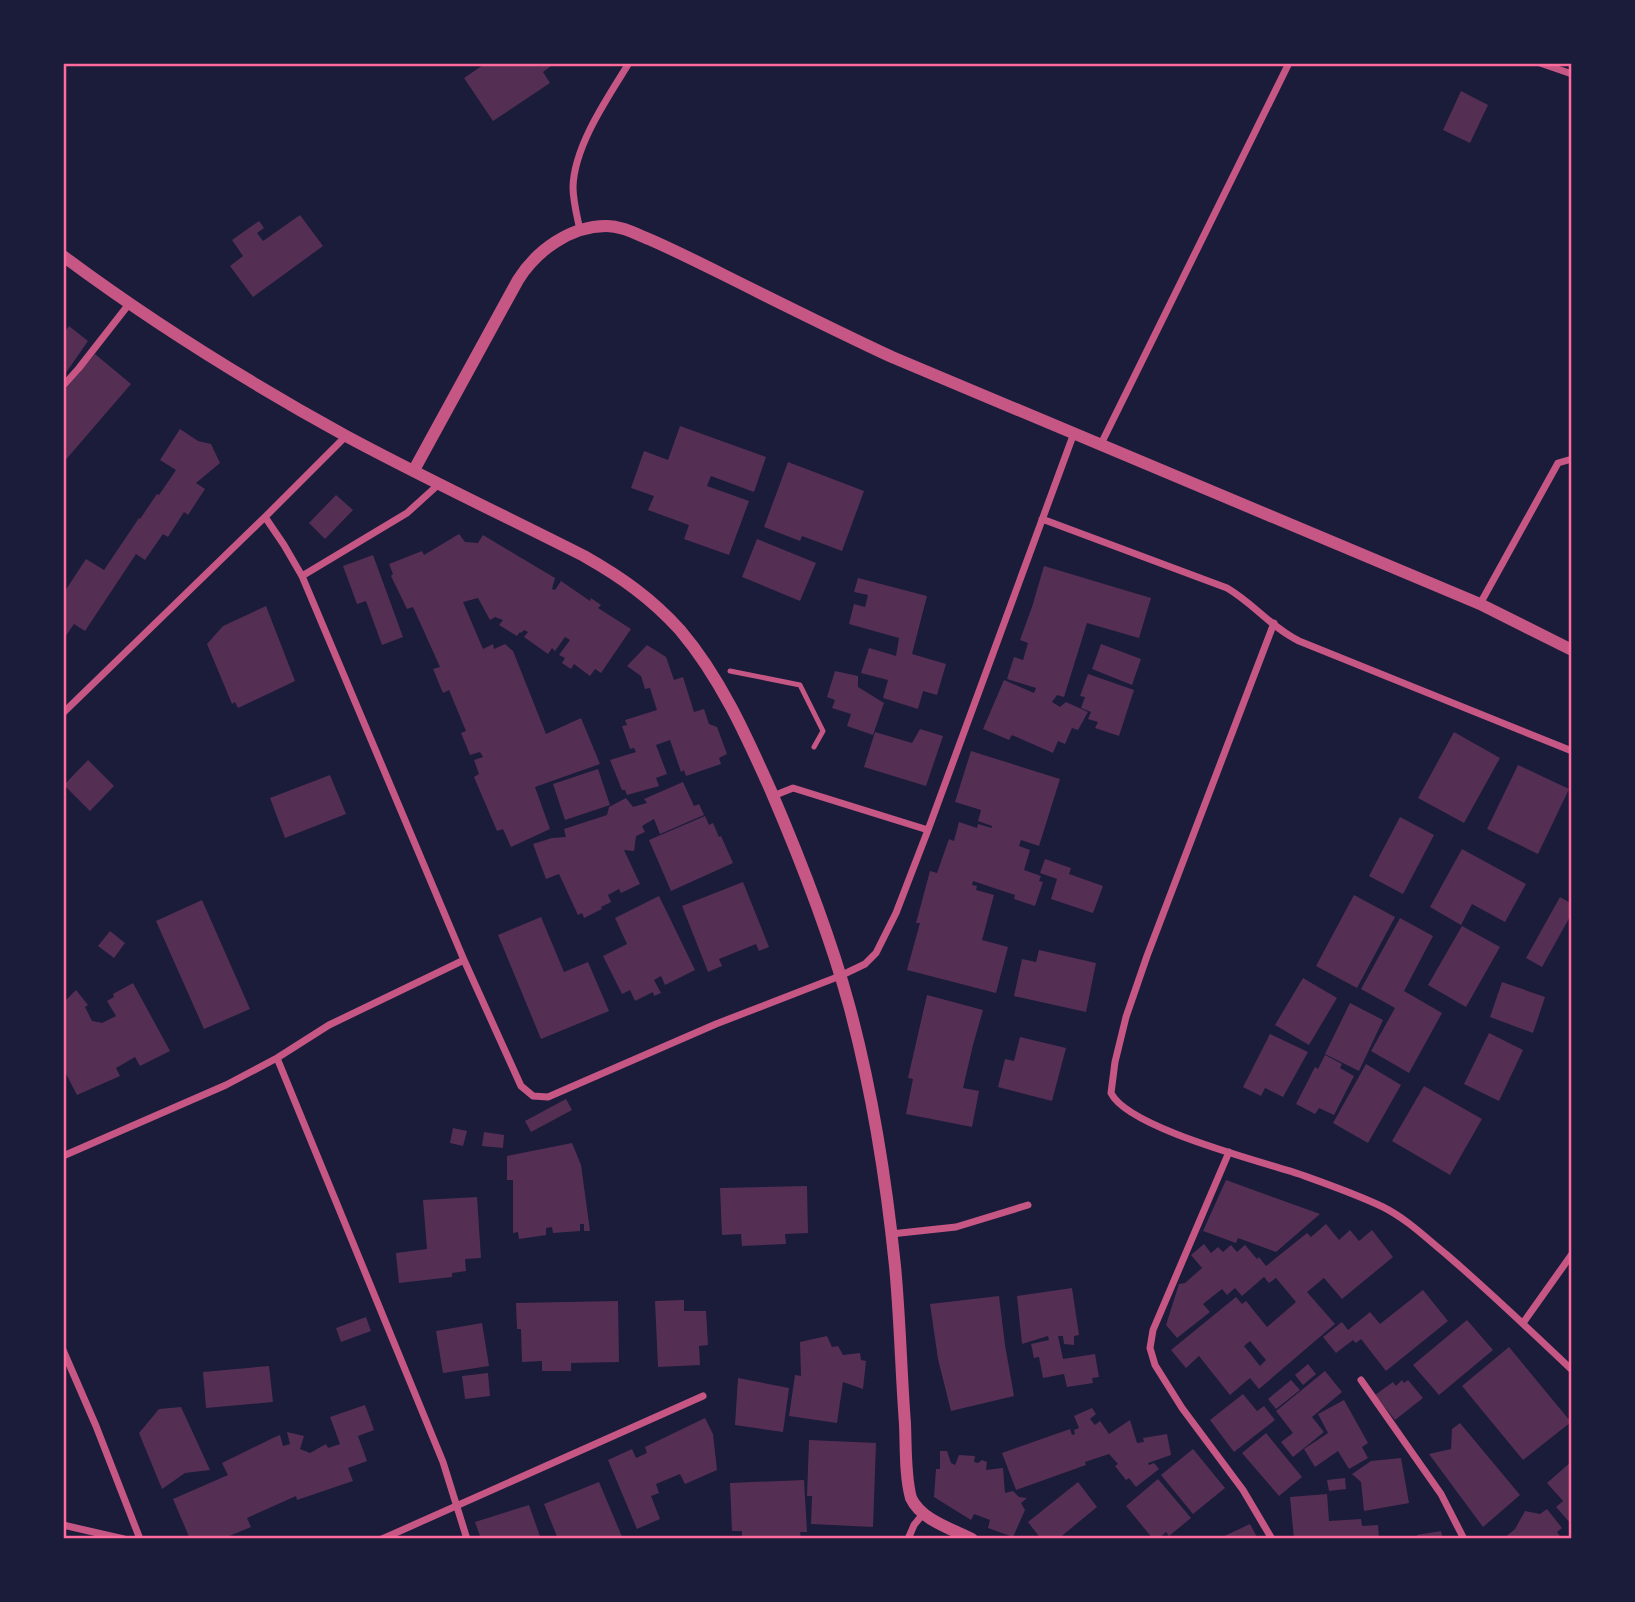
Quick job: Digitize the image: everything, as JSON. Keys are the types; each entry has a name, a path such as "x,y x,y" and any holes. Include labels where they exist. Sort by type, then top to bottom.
{"street":[{"path":"580,230 573,190 576,168 598,114 629,63"},
{"path":"1101,444 1289,63"},
{"path":"1540,63 1572,74"},
{"path":"414,470 523,273 544,250 580,230 604,226 622,228 674,250 892,357 1480,604 1572,650"},
{"path":"63,256 129,304 218,362 346,436 608,570 635,587 681,632 719,686 741,725 811,888 840,976 857,1036 868,1090 891,1234 910,1494 914,1505 923,1514 972,1539"},
{"path":"63,386 129,304"},
{"path":"265,517 302,576 464,960 521,1086 533,1096 548,1097 716,1024 840,976 865,964 876,953 897,913 1074,433"},
{"path":"63,713 346,436"},
{"path":"1480,604 1558,463 1572,459"},
{"path":"302,576 407,513 439,484"},
{"path":"1042,519 1227,588 1299,641 1572,751"},
{"path":"1274,623 1126,1017 1113,1073 1112,1097 1128,1111 1151,1123 1383,1207 1429,1239 1572,1370"},
{"path":"773,796 793,788 928,830"},
{"path":"63,1156 226,1086 356,1011 464,960"},
{"path":"276,1058 443,1462 467,1539"},
{"path":"1229,1152 1153,1330 1150,1348 1153,1361 1167,1386 1200,1435 1243,1490 1272,1539"},
{"path":"891,1234 956,1227 1028,1205"},
{"path":"1523,1323 1572,1254"},
{"path":"63,1350 140,1539"},
{"path":"1360,1380 1441,1494 1464,1539"},
{"path":"382,1539 703,1396"},
{"path":"908,1539 923,1514"},
{"path":"63,1525 124,1539"}],"lane":[{"path":"730,671 800,685 823,731 814,747"}],"building":[{"path":"486,63 555,63 543,72 550,83 493,121 464,78"},
{"path":"1461,91 1488,105 1470,143 1443,130"},
{"path":"300,215 323,246 253,297 230,266 243,256 232,240 259,221 264,228 257,233 263,241"},
{"path":"69,326 88,341 63,377 63,334"},
{"path":"95,354 131,384 63,463 63,392"},
{"path":"680,426 766,457 754,492 711,476 707,486 749,501 729,555 684,539 689,525 648,510 654,496 631,488 644,451 668,460"},
{"path":"180,429 198,441 211,444 220,463 196,483 205,489 188,515 184,512 168,537 163,534 145,560 136,554 85,631 74,624 63,640 63,594 86,559 104,570 139,518 157,494 159,495 176,470 160,460"},
{"path":"788,462 864,491 842,551 802,536 800,541 764,527"},
{"path":"336,495 353,510 325,539 309,523"},
{"path":"459,534 465,542 478,543 483,535 555,578 552,589 555,590 561,581 590,601 591,598 601,605 598,608 631,629 601,673 595,669 590,676 574,664 571,669 562,663 565,658 559,655 570,640 565,637 555,651 552,648 548,654 524,637 528,632 524,630 517,636 499,625 503,620 495,617 490,620 478,598 463,602 483,649 493,644 494,649 505,644 513,651 546,734 581,718 600,764 535,787 550,829 511,847 503,829 497,831 474,777 479,774 474,760 483,757 480,752 470,755 461,733 466,731 449,690 443,693 433,669 440,667 413,607 407,609 391,576 393,574 389,564 422,551 424,555"},
{"path":"757,539 816,563 800,601 742,577"},
{"path":"373,555 403,637 382,645 366,601 357,604 343,566"},
{"path":"1044,566 1151,598 1139,638 1087,623 1064,697 1057,695 1052,702 1060,707 1066,702 1088,712 1078,730 1072,728 1065,744 1058,741 1053,753 1012,735 1009,740 983,729 1004,680 1034,693 1036,688 1007,679 1014,657 1023,660 1028,643 1020,640"},
{"path":"858,578 927,596 912,654 946,664 937,695 923,691 918,709 883,698 888,680 861,673 869,648 896,656 899,638 849,624 854,604 865,607 868,595 854,592"},
{"path":"266,606 295,681 238,708 235,702 232,704 207,644 223,626"},
{"path":"1101,644 1141,659 1132,685 1092,669"},
{"path":"647,645 666,657 674,680 683,677 694,712 704,709 709,724 717,727 727,754 719,758 721,764 686,776 684,770 681,772 670,740 656,745 667,774 656,778 659,786 627,795 625,790 622,790 610,760 636,752 634,748 630,749 622,726 627,725 625,720 657,710 650,688 645,689 641,676 627,666"},
{"path":"835,671 858,676 858,687 884,703 873,735 847,726 851,714 832,708 835,700 827,697"},
{"path":"1088,674 1134,690 1119,736 1095,728 1098,722 1088,719 1091,712 1081,708 1085,697 1080,696"},
{"path":"920,729 943,736 926,786 864,767 875,732 912,743"},
{"path":"1454,732 1500,758 1464,823 1418,798"},
{"path":"971,751 1060,779 1039,846 1021,840 1019,846 1030,850 1024,870 1041,876 1039,881 1043,882 1035,906 1014,899 1015,895 973,881 972,885 977,886 976,890 994,895 982,940 1008,947 996,993 907,970 930,871 937,873 949,839 954,841 959,822 977,828 978,824 992,828 978,821 981,810 955,802"},
{"path":"88,760 114,786 90,811 64,785"},
{"path":"1518,765 1569,789 1538,854 1487,829"},
{"path":"598,769 610,805 565,820 553,784"},
{"path":"330,775 346,814 285,838 270,798"},
{"path":"683,782 694,806 699,804 704,815 660,834 654,819 642,826 645,832 636,836 634,851 624,850 640,884 621,893 619,889 608,895 611,902 584,918 582,913 578,915 559,874 546,879 533,844 566,837 564,829 607,815 609,807 626,798 633,807 647,803 644,799"},
{"path":"705,816 709,825 713,823 719,837 721,836 733,863 671,891 649,840"},
{"path":"1400,817 1434,835 1403,894 1369,876"},
{"path":"1462,849 1526,884 1505,922 1472,904 1461,925 1430,907"},
{"path":"1045,859 1071,868 1069,874 1103,886 1093,913 1051,899 1057,879 1040,873"},
{"path":"743,882 769,947 759,951 756,944 719,959 722,966 708,972 682,906"},
{"path":"1354,895 1395,917 1357,988 1316,966"},
{"path":"659,896 695,970 665,985 661,976 654,980 661,993 654,996 653,992 635,1001 630,990 622,994 603,956 627,944 615,918"},
{"path":"1560,897 1572,904 1572,913 1542,967 1526,958"},
{"path":"202,900 250,1009 204,1029 156,921"},
{"path":"541,917 564,972 588,962 609,1011 541,1039 498,935"},
{"path":"1400,918 1433,936 1404,991 1442,1013 1409,1073 1371,1051 1395,1008 1361,989"},
{"path":"1462,926 1500,947 1466,1007 1428,985"},
{"path":"110,931 125,943 114,958 98,946"},
{"path":"1039,950 1096,963 1086,1012 1014,996 1022,959 1036,962"},
{"path":"1303,978 1337,998 1309,1045 1275,1025"},
{"path":"1502,982 1545,997 1533,1033 1490,1017"},
{"path":"133,983 170,1051 140,1066 135,1057 116,1068 120,1076 77,1095 63,1068 63,1003 76,990 88,1005 85,1007 92,1021 102,1023 116,1016 107,1001 114,997 113,994"},
{"path":"927,995 983,1010 963,1088 979,1091 972,1127 906,1114 913,1079 908,1078"},
{"path":"1350,1003 1383,1020 1359,1071 1325,1054"},
{"path":"1489,1033 1523,1050 1499,1101 1464,1084"},
{"path":"1270,1034 1308,1052 1283,1097 1265,1088 1261,1096 1243,1087"},
{"path":"1020,1037 1066,1048 1052,1101 998,1087 1005,1059 1014,1061"},
{"path":"1325,1055 1342,1064 1340,1068 1354,1076 1334,1115 1319,1108 1315,1114 1296,1104 1315,1067 1318,1069"},
{"path":"1366,1064 1401,1085 1368,1143 1333,1123"},
{"path":"1424,1086 1482,1119 1450,1175 1392,1141"},
{"path":"566,1099 572,1110 531,1132 525,1121"},
{"path":"453,1128 467,1131 463,1146 450,1143"},
{"path":"484,1132 504,1135 503,1148 482,1146"},
{"path":"572,1143 581,1165 590,1231 584,1231 584,1224 580,1224 580,1231 553,1233 552,1227 546,1228 546,1235 519,1239 518,1232 513,1233 513,1180 507,1180 507,1156"},
{"path":"1226,1180 1320,1214 1276,1252 1238,1238 1236,1243 1203,1231"},
{"path":"807,1186 808,1233 785,1234 786,1244 742,1246 741,1234 722,1235 720,1188"},
{"path":"477,1197 481,1258 465,1259 466,1271 452,1273 452,1277 399,1283 396,1253 427,1249 423,1200"},
{"path":"1326,1224 1339,1240 1350,1230 1359,1241 1372,1230 1393,1257 1342,1299 1324,1278 1307,1292 1335,1324 1259,1389 1250,1378 1230,1395 1199,1356 1186,1368 1171,1350 1236,1297 1242,1304 1246,1301 1267,1327 1296,1302 1276,1278 1269,1283 1264,1277 1242,1296 1235,1288 1227,1295 1222,1289 1203,1304 1210,1312 1177,1338 1166,1325 1179,1284 1185,1283 1202,1268 1191,1255 1204,1244 1211,1253 1218,1247 1223,1252 1231,1245 1237,1252 1245,1245 1266,1266 1307,1233 1311,1237","holes":["1250,1341 1266,1360 1260,1366 1244,1346"]},
{"path":"1072,1288 1079,1335 1074,1336 1074,1345 1064,1344 1063,1336 1058,1336 1063,1359 1095,1354 1099,1377 1092,1378 1093,1383 1067,1387 1064,1374 1043,1378 1039,1357 1034,1358 1031,1344 1049,1340 1048,1336 1022,1344 1017,1296"},
{"path":"1423,1290 1448,1321 1386,1371 1361,1339 1356,1343 1353,1340 1336,1353 1323,1337 1342,1322 1348,1330 1370,1312 1380,1324"},
{"path":"999,1296 1014,1396 951,1411 938,1359 930,1304"},
{"path":"684,1300 684,1311 706,1311 708,1345 699,1346 700,1365 658,1367 655,1301"},
{"path":"618,1301 619,1362 571,1363 571,1371 542,1371 542,1361 522,1362 521,1329 517,1329 516,1303"},
{"path":"366,1317 371,1331 341,1342 336,1328"},
{"path":"1467,1320 1493,1350 1439,1395 1413,1365"},
{"path":"482,1323 489,1366 443,1373 436,1331"},
{"path":"827,1336 832,1347 838,1346 843,1355 860,1353 861,1360 866,1361 863,1389 843,1382 837,1423 789,1416 795,1375 801,1376 800,1342"},
{"path":"1509,1347 1571,1422 1523,1460 1462,1386"},
{"path":"1308,1364 1316,1374 1303,1385 1295,1375"},
{"path":"269,1366 273,1402 206,1408 203,1372"},
{"path":"1325,1371 1342,1392 1312,1417 1324,1432 1293,1457 1281,1442 1293,1433 1276,1411"},
{"path":"488,1373 490,1396 465,1399 462,1376"},
{"path":"738,1378 789,1388 783,1432 735,1425"},
{"path":"1291,1380 1300,1390 1276,1409 1268,1399"},
{"path":"1402,1380 1404,1383 1408,1380 1423,1398 1395,1420 1375,1395 1393,1382 1396,1386"},
{"path":"1243,1394 1257,1411 1264,1406 1275,1420 1234,1452 1210,1420"},
{"path":"1344,1400 1368,1443 1362,1447 1368,1458 1349,1469 1338,1451 1315,1467 1304,1449 1328,1433 1318,1414"},
{"path":"365,1405 374,1430 358,1436 367,1461 348,1468 353,1481 297,1500 296,1496 247,1518 251,1527 222,1539 190,1539 173,1499 228,1475 222,1463 275,1437 280,1435 283,1446 290,1444 287,1432 304,1436 300,1449 310,1453 326,1444 328,1448 340,1444 330,1417"},
{"path":"181,1407 210,1470 185,1473 162,1489 139,1433 159,1409"},
{"path":"1092,1408 1096,1414 1090,1419 1095,1425 1100,1421 1109,1434 1130,1420 1137,1443 1144,1442 1143,1438 1167,1434 1171,1455 1148,1463 1154,1463 1159,1469 1136,1487 1129,1478 1126,1480 1109,1454 1016,1490 1002,1453 1070,1429 1072,1435 1075,1434 1074,1430 1079,1428 1074,1416"},
{"path":"705,1418 713,1434 717,1470 685,1484 680,1474 656,1484 659,1493 651,1496 660,1519 637,1529 608,1460 632,1449 636,1458 647,1453 645,1447"},
{"path":"1460,1423 1520,1495 1483,1527 1429,1454 1451,1449 1452,1429"},
{"path":"1266,1433 1302,1477 1279,1496 1242,1453"},
{"path":"809,1440 876,1443 873,1527 811,1524 812,1496 807,1496"},
{"path":"1193,1449 1225,1488 1193,1514 1161,1475"},
{"path":"940,1451 947,1451 951,1463 955,1465 959,1455 975,1456 974,1462 987,1462 986,1470 1003,1468 1005,1493 1013,1491 1019,1497 1027,1498 1021,1503 1025,1510 1013,1537 988,1528 990,1520 974,1514 971,1520 934,1497 936,1469 940,1469"},
{"path":"1401,1458 1409,1503 1364,1511 1361,1482 1352,1474 1371,1461"},
{"path":"1572,1461 1572,1525 1556,1507 1563,1501 1547,1483"},
{"path":"1345,1478 1346,1489 1329,1491 1327,1480"},
{"path":"1158,1479 1191,1518 1169,1536 1166,1532 1158,1539 1153,1539 1126,1506"},
{"path":"804,1480 807,1532 800,1532 801,1539 742,1539 742,1531 732,1531 730,1483"},
{"path":"599,1482 623,1539 558,1539 544,1504"},
{"path":"1078,1482 1097,1507 1058,1539 1041,1539 1028,1522"},
{"path":"1327,1494 1329,1521 1361,1519 1362,1526 1378,1525 1379,1539 1294,1539 1290,1497"},
{"path":"529,1505 541,1539 481,1539 475,1522"},
{"path":"1547,1509 1562,1528 1557,1532 1562,1539 1503,1539 1515,1529 1525,1511 1540,1514"},
{"path":"1250,1524 1258,1539 1218,1539"},
{"path":"1441,1531 1443,1539 1418,1539 1417,1535"}]}
